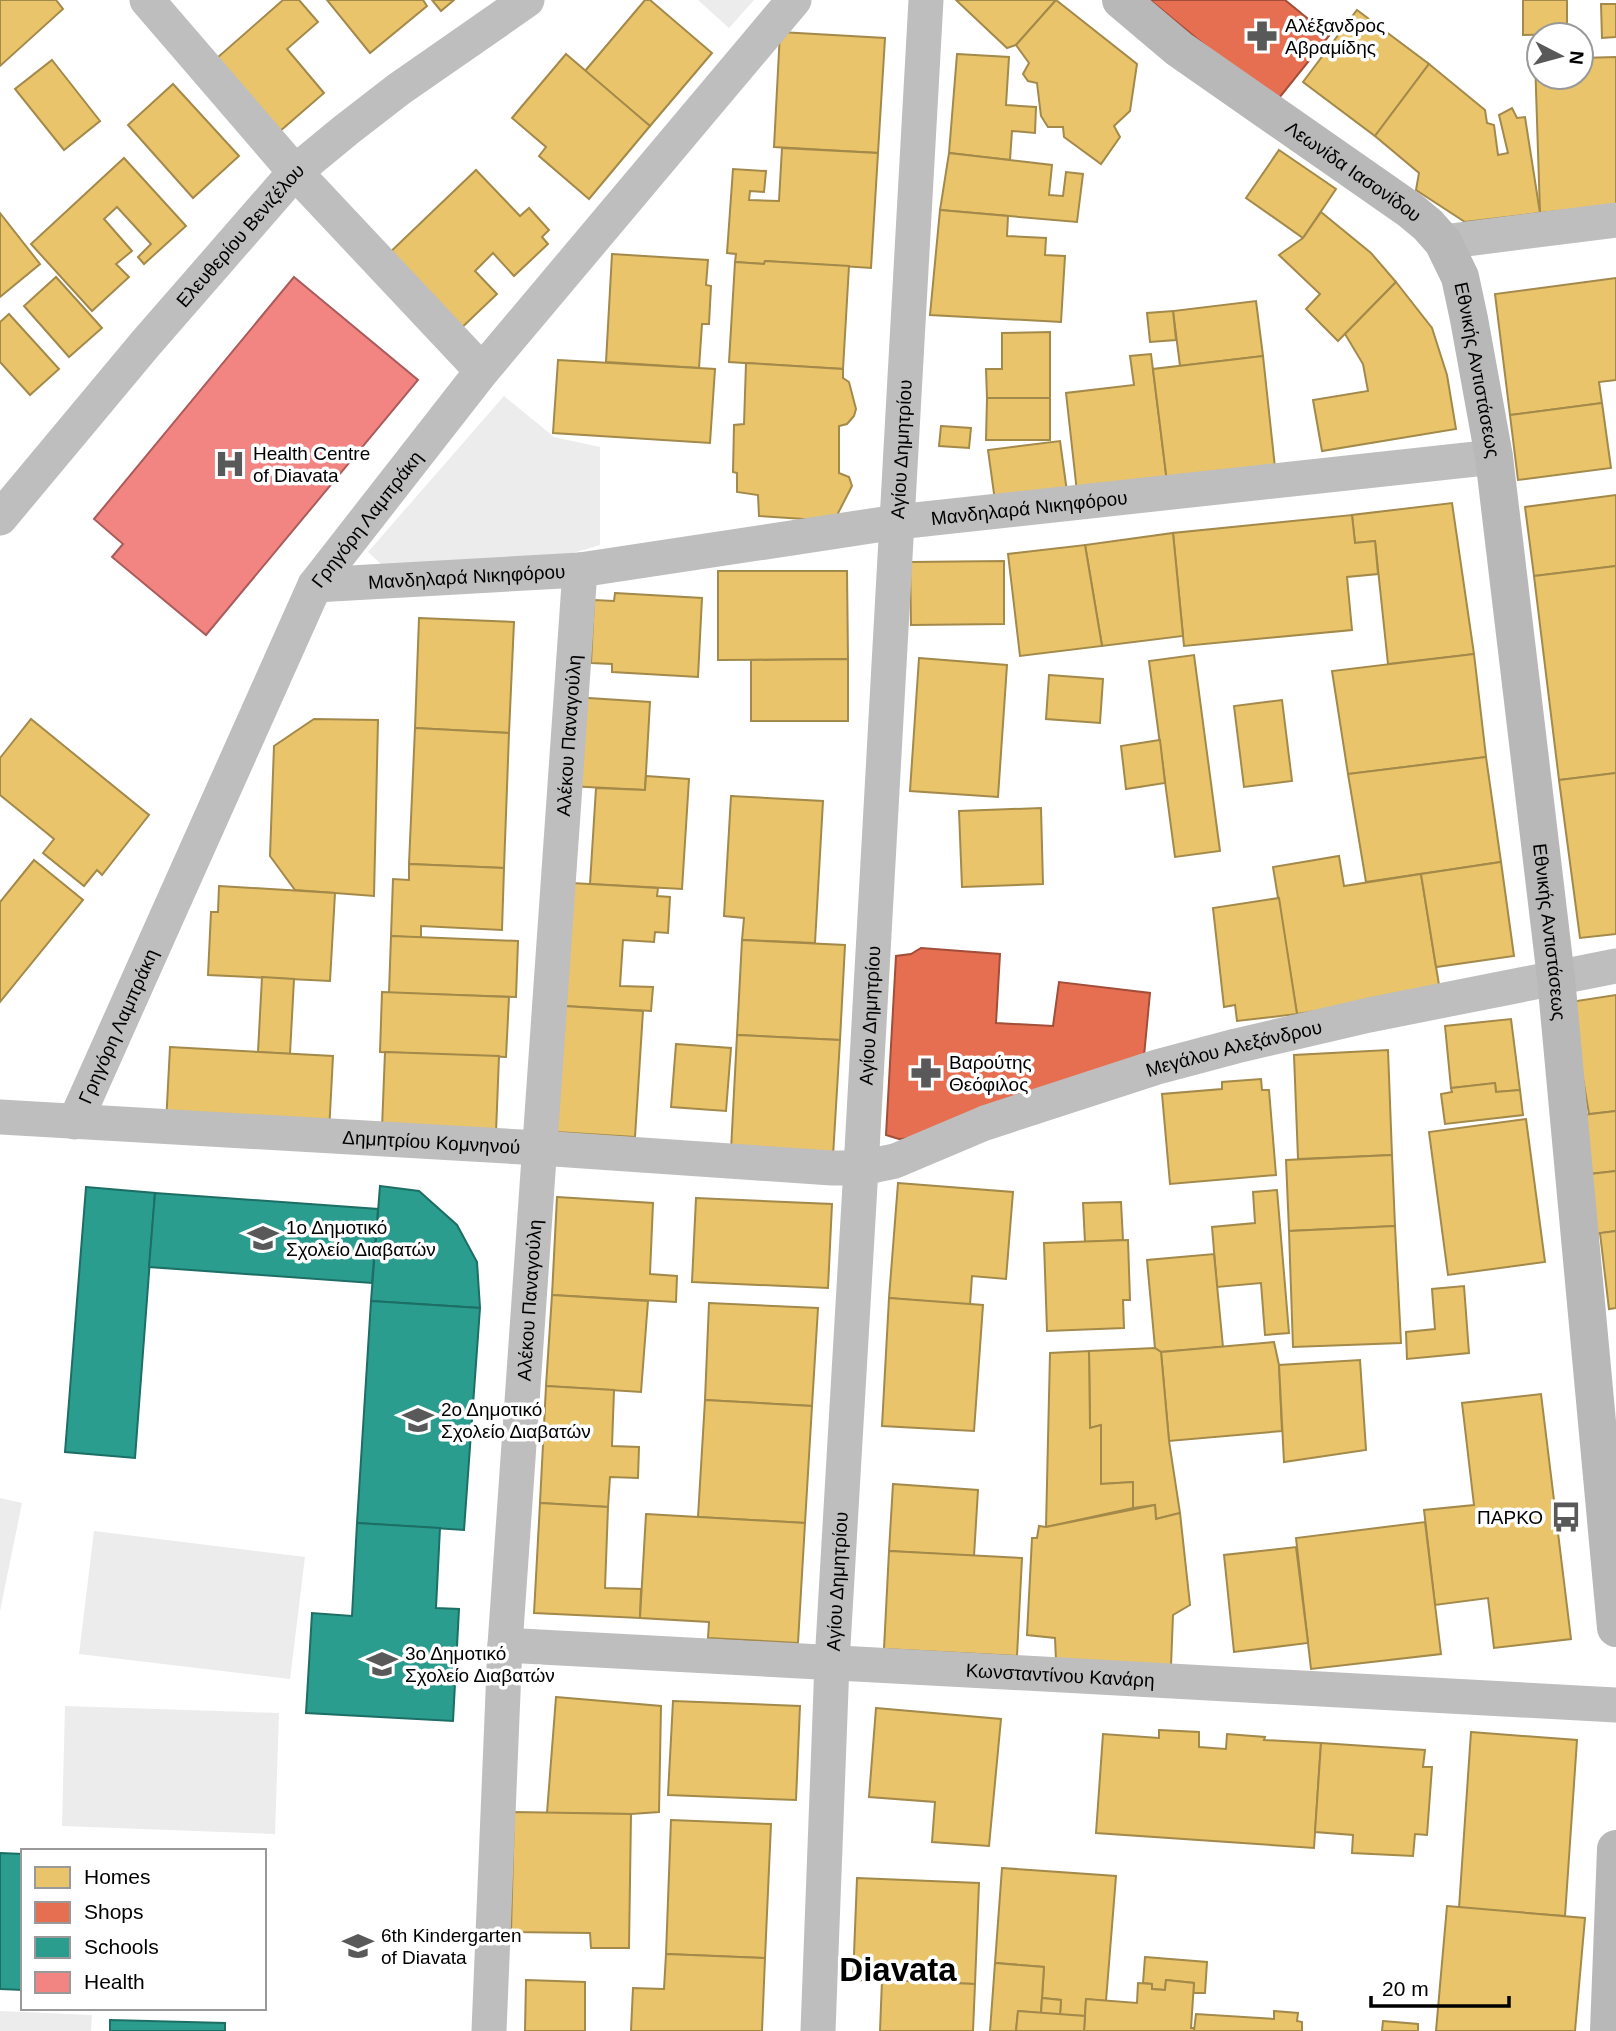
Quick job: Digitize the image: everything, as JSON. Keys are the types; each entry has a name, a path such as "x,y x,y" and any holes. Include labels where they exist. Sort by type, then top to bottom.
{"main road":[{"name":"Λεωνίδα Ιασονίδου","path":"1121,0 1179,49 1410,210 1443,242"},
{"name":"Εθνικής Αντιστάσεως","path":"1443,242 1460,277 1494,457 1556,978 1616,1628"},
{"path":"1609,2031 1616,1849"}],"street":[{"path":"147,0 295,172 482,370"},
{"name":"Ελευθερίου Βενιζέλου","path":"0,518 146,343 295,172 399,89 527,0"},
{"name":"Γρηγόρη Λαμπράκη","path":"75,1122 314,585 482,370 794,0"},
{"name":"Αγίου Δημητρίου","path":"818,2031 832,1663 926,0"},
{"path":"1443,242 1616,220"},
{"name":"Μανδηλαρά Νικηφόρου","path":"314,585 580,570 897,522 1494,457"},
{"name":"Αλέκου Παναγούλη","path":"489,2031 505,1645 580,570"},
{"name":"Μεγάλου Αλεξάνδρου","path":"861,1168 895,1161 985,1123 1157,1067 1369,1016 1616,966"},
{"name":"Δημητρίου Κομνηνού","path":"0,1117 861,1168"},
{"name":"Κωνσταντίνου Κανάρη","path":"505,1645 1616,1705"}],"shaded area":[{"path":"698,0 754,0 729,28"},
{"path":"504,396 554,437 600,447 600,545 573,553 384,567 368,552"},
{"path":"0,1498 22,1503 0,1611"},
{"path":"94,1531 305,1557 290,1679 79,1654"},
{"path":"65,1706 279,1713 275,1834 62,1826"},
{"path":"0,2011 92,2015 91,2031 0,2031"}],"building: Homes":[{"path":"0,0 56,0 63,9 0,66"},
{"path":"283,0 299,0 318,22 287,49 324,93 272,138 209,65"},
{"path":"327,0 423,0 427,6 370,53"},
{"path":"432,0 454,0 441,11"},
{"path":"645,0 650,0 712,53 650,126 585,71"},
{"path":"956,0 1056,0 1016,45 1007,48"},
{"path":"1056,0 1137,64 1130,111 1114,126 1120,137 1101,164 1064,137 1063,127 1048,127 1041,116 1037,83 1028,81 1023,74 1029,63 1016,45"},
{"path":"1523,0 1567,0 1567,21 1525,21 1523,35"},
{"path":"1601,4 1616,4 1616,37 1602,38"},
{"path":"1357,10 1429,64 1375,136 1303,82"},
{"path":"780,32 885,38 878,153 774,147"},
{"path":"566,54 650,126 589,199 539,156 546,147 512,118"},
{"path":"957,54 1009,57 1006,105 1036,107 1035,133 1012,131 1010,160 949,153"},
{"path":"1616,57 1616,205 1540,213 1536,91 1595,91 1595,58"},
{"path":"52,60 100,121 64,150 15,89"},
{"path":"1429,64 1485,110 1487,123 1494,125 1498,155 1508,153 1499,115 1512,108 1517,118 1525,117 1540,213 1465,222 1416,190 1419,173 1375,136"},
{"path":"173,84 239,156 193,198 128,125"},
{"path":"782,148 878,153 871,268 765,261 764,264 735,262 736,254 727,253 733,169 766,171 764,192 750,191 749,200 779,201"},
{"path":"1279,150 1336,189 1303,238 1246,198"},
{"path":"949,153 1052,165 1049,195 1063,196 1066,172 1083,174 1077,222 940,210"},
{"path":"124,158 186,226 144,264 138,257 151,244 117,207 104,219 132,251 116,264 129,277 92,311 31,244"},
{"path":"476,170 520,216 529,208 549,230 542,237 548,244 514,276 493,253 475,271 497,294 454,335 383,259"},
{"path":"940,210 1008,216 1007,236 1046,238 1045,255 1065,256 1061,322 930,315"},
{"path":"1321,212 1371,253 1396,282 1338,341 1306,309 1320,294 1279,255 1303,238"},
{"path":"0,213 40,264 0,297"},
{"path":"612,254 708,260 706,285 711,286 709,324 702,324 699,368 606,362"},
{"path":"765,261 849,266 843,369 729,362 735,262 764,264"},
{"path":"56,277 102,328 69,357 24,306"},
{"path":"1616,278 1616,380 1599,382 1602,403 1510,415 1495,294"},
{"path":"1396,282 1432,328 1447,375 1456,429 1322,451 1313,400 1368,391 1363,364 1345,334"},
{"path":"1256,301 1263,356 1180,366 1173,311"},
{"path":"1173,311 1176,340 1150,342 1147,313"},
{"path":"9,314 59,369 30,395 0,362 0,322"},
{"path":"1050,332 1050,398 987,398 986,369 1002,369 1002,333"},
{"path":"1151,354 1168,490 1078,501 1066,393 1134,385 1130,356"},
{"path":"1263,356 1276,477 1168,490 1153,369"},
{"path":"558,360 715,369 710,443 553,433"},
{"path":"746,363 843,369 843,378 849,382 856,409 847,424 839,426 839,473 849,477 852,486 834,521 759,516 758,495 737,492 737,473 733,472 734,425 744,424"},
{"path":"987,398 1050,398 1050,440 986,440"},
{"path":"1602,403 1611,468 1518,480 1510,415"},
{"path":"941,426 971,428 969,448 939,446"},
{"path":"1060,441 1068,499 996,508 988,450"},
{"path":"1616,495 1616,566 1534,576 1525,507"},
{"path":"1452,503 1474,654 1388,664 1375,541 1355,543 1352,515"},
{"path":"1352,515 1355,543 1375,541 1378,574 1347,577 1352,630 1184,646 1173,533"},
{"path":"1173,533 1183,636 1102,646 1085,545"},
{"path":"1085,545 1102,646 1020,656 1008,554"},
{"path":"1004,561 1004,624 911,625 910,562"},
{"path":"1616,566 1616,773 1559,780 1534,576"},
{"path":"718,571 847,571 848,659 718,660"},
{"path":"615,593 702,598 698,677 612,672 612,664 591,663 594,600 614,601"},
{"path":"419,618 514,622 509,733 415,728"},
{"path":"1474,654 1486,757 1348,774 1332,671"},
{"path":"1194,655 1220,851 1175,857 1149,661"},
{"path":"919,658 1007,665 998,797 910,791"},
{"path":"848,659 848,721 751,721 751,660"},
{"path":"1049,675 1103,679 1100,723 1046,719"},
{"path":"573,697 650,702 645,790 568,786"},
{"path":"1282,700 1292,781 1244,787 1234,706"},
{"path":"31,719 149,815 102,875 97,870 84,886 43,853 54,839 0,795 0,758"},
{"path":"314,719 378,720 374,896 295,890 270,856 274,746"},
{"path":"415,728 509,733 504,868 409,864"},
{"path":"1160,740 1165,783 1126,789 1121,746"},
{"path":"1486,757 1501,862 1366,882 1348,774"},
{"path":"1616,773 1616,934 1580,938 1559,780"},
{"path":"646,776 689,779 682,889 590,884 596,788 645,790"},
{"path":"731,796 823,801 815,943 742,940 744,918 724,916"},
{"path":"1041,808 1043,884 962,887 959,811"},
{"path":"1339,856 1344,886 1421,874 1440,991 1297,1014 1273,867"},
{"path":"34,860 83,900 0,1002 0,902"},
{"path":"1501,862 1514,956 1436,967 1421,874"},
{"path":"409,864 504,868 502,930 421,926 421,938 391,936 393,879 409,880"},
{"path":"572,883 658,888 657,896 670,897 668,933 655,932 654,942 623,940 620,986 653,987 651,1011 564,1006"},
{"path":"219,886 335,893 330,981 208,975 211,912 218,912"},
{"path":"1279,898 1297,1014 1237,1021 1235,1005 1224,1007 1213,908"},
{"path":"391,936 518,941 516,997 389,993"},
{"path":"742,940 845,945 840,1040 737,1035"},
{"path":"262,977 294,979 290,1054 258,1052"},
{"path":"382,992 509,997 506,1057 380,1052"},
{"path":"1616,995 1616,1111 1589,1114 1570,1002"},
{"path":"564,1006 643,1011 635,1137 556,1132"},
{"path":"1511,1019 1520,1090 1496,1092 1495,1083 1451,1088 1445,1026"},
{"path":"737,1035 840,1040 833,1156 731,1150"},
{"path":"676,1044 731,1048 726,1111 671,1107"},
{"path":"170,1047 333,1056 329,1132 166,1124"},
{"path":"1388,1050 1392,1155 1298,1159 1294,1055"},
{"path":"385,1052 499,1056 496,1133 382,1128"},
{"path":"1261,1079 1262,1090 1269,1090 1276,1175 1170,1184 1162,1094 1222,1089 1222,1082"},
{"path":"1495,1083 1496,1092 1520,1090 1523,1115 1445,1124 1441,1094 1452,1092 1451,1088"},
{"path":"1616,1111 1616,1171 1581,1175 1574,1116"},
{"path":"1526,1119 1545,1262 1448,1275 1429,1132"},
{"path":"1392,1155 1395,1226 1289,1231 1286,1160"},
{"path":"1616,1171 1616,1231 1587,1235 1581,1175"},
{"path":"898,1183 1013,1192 1006,1279 972,1276 970,1305 889,1298"},
{"path":"1277,1190 1289,1333 1265,1335 1261,1283 1217,1287 1212,1227 1255,1223 1253,1192"},
{"path":"557,1197 653,1203 650,1274 677,1276 676,1302 552,1295"},
{"path":"696,1198 832,1204 828,1288 692,1282"},
{"path":"1121,1202 1123,1240 1085,1242 1083,1203"},
{"path":"1395,1226 1401,1343 1293,1347 1289,1231"},
{"path":"1616,1231 1616,1308 1609,1309 1600,1233"},
{"path":"1128,1240 1130,1300 1123,1300 1124,1328 1047,1331 1044,1243"},
{"path":"1214,1254 1223,1347 1161,1352 1155,1348 1147,1260"},
{"path":"1464,1286 1469,1353 1407,1359 1406,1332 1435,1329 1432,1289"},
{"path":"552,1295 648,1301 641,1392 546,1386"},
{"path":"889,1298 983,1305 974,1431 882,1426"},
{"path":"709,1303 818,1308 812,1406 705,1400"},
{"path":"1274,1342 1279,1365 1282,1431 1169,1441 1161,1352"},
{"path":"1155,1348 1161,1352 1169,1441 1180,1513 1156,1519 1155,1505 1133,1508 1133,1482 1101,1484 1101,1425 1090,1428 1089,1351"},
{"path":"1089,1351 1090,1428 1101,1425 1101,1484 1133,1482 1133,1508 1046,1527 1050,1353"},
{"path":"1360,1360 1366,1450 1284,1462 1279,1365"},
{"path":"546,1386 614,1390 612,1446 639,1447 638,1478 610,1477 608,1507 540,1503"},
{"path":"1541,1394 1571,1639 1494,1648 1488,1598 1435,1605 1424,1510 1474,1505 1462,1403"},
{"path":"705,1400 812,1406 805,1523 698,1517"},
{"path":"893,1484 978,1490 974,1556 889,1551"},
{"path":"540,1503 608,1507 605,1588 641,1589 640,1618 534,1613"},
{"path":"1155,1505 1156,1519 1180,1513 1190,1605 1173,1615 1171,1666 1056,1661 1055,1638 1027,1635 1032,1538 1037,1538 1039,1526 1046,1527"},
{"path":"646,1514 805,1523 798,1643 708,1638 709,1622 640,1618"},
{"path":"1425,1522 1441,1654 1311,1669 1296,1538"},
{"path":"1296,1547 1308,1643 1234,1652 1224,1555"},
{"path":"889,1551 1022,1558 1017,1656 884,1649"},
{"path":"556,1697 661,1706 659,1812 547,1813"},
{"path":"673,1701 800,1706 796,1800 668,1795"},
{"path":"876,1708 1001,1719 989,1846 932,1842 935,1802 869,1797"},
{"path":"1159,1730 1199,1732 1199,1747 1226,1749 1227,1734 1265,1737 1264,1740 1321,1743 1314,1848 1096,1833 1103,1734 1159,1738"},
{"path":"1471,1732 1577,1740 1565,1916 1459,1908"},
{"path":"1321,1743 1425,1750 1423,1767 1432,1767 1427,1835 1415,1834 1413,1856 1352,1853 1353,1835 1315,1832"},
{"path":"514,1812 631,1814 629,1948 591,1948 590,1933 511,1932"},
{"path":"671,1820 771,1824 765,1958 666,1954"},
{"path":"1002,1868 1116,1876 1106,2001 1086,1999 1085,2016 1060,2015 1061,2000 1042,1998 1044,1967 995,1963"},
{"path":"857,1878 979,1883 975,1984 853,1980"},
{"path":"1447,1906 1585,1918 1575,2031 1436,2031"},
{"path":"666,1954 765,1958 762,2031 631,2031 633,1988 664,1989"},
{"path":"1145,1957 1207,1962 1205,1993 1193,1993 1194,1983 1166,1980 1165,1990 1152,1989 1152,1984 1143,1983"},
{"path":"995,1963 1044,1967 1041,2013 1018,2011 1016,2031 990,2031"},
{"path":"526,1980 585,1982 585,2031 525,2031"},
{"path":"882,1980 975,1984 973,2031 880,2031"},
{"path":"1166,1980 1194,1983 1191,2028 1195,2028 1194,2031 1084,2031 1086,1999 1137,2003 1138,1983 1152,1984 1152,1989 1165,1990"},
{"path":"1042,1998 1061,2000 1060,2015 1041,2013"},
{"path":"1018,2011 1085,2016 1084,2031 1016,2031"},
{"path":"1274,2011 1298,2013 1297,2021 1302,2022 1302,2031 1194,2031 1196,2014 1274,2019"},
{"path":"1383,2021 1418,2024 1418,2031 1382,2031"}],"building: Shops":[{"path":"1150,0 1285,0 1329,36 1275,103"},
{"path":"921,948 1000,954 996,1023 1053,1026 1059,982 1150,993 1144,1056 916,1138 899,1139 886,1135 896,956 911,954"}],"building: Schools":[{"path":"380,1186 419,1191 457,1225 477,1262 480,1308 371,1301"},
{"path":"86,1187 155,1193 135,1458 65,1452"},
{"name":"1ο Δημοτικό Σχολείο Διαβατών","path":"155,1193 378,1209 372,1283 149,1267"},
{"name":"2ο Δημοτικό Σχολείο Διαβατών","path":"371,1301 480,1308 464,1530 357,1523"},
{"name":"3ο Δημοτικό Σχολείο Διαβατών","path":"357,1523 440,1528 436,1608 459,1609 453,1721 306,1713 312,1613 352,1616"},
{"path":"0,1853 21,1854 21,1990 0,1989"},
{"path":"110,2020 225,2023 225,2031 110,2031"}],"building: Health":[{"path":"294,277 418,380 206,635 112,557 123,544 94,519"}],"place":[{"name":"Αλέξανδρος Αβραμίδης","path":"1262,36"},
{"name":"Health Centre of Diavata","path":"230,464"},
{"name":"Βαρούτης Θεόφιλος","path":"926,1073"},
{"name":"1ο Δημοτικό Σχολείο Διαβατών","path":"263,1238"},
{"name":"2ο Δημοτικό Σχολείο Διαβατών","path":"418,1420"},
{"name":"ΠΑΡΚΟ","path":"1566,1517"},
{"name":"3ο Δημοτικό Σχολείο Διαβατών","path":"382,1664"},
{"name":"6th Kindergarten of Diavata","path":"358,1946"}],"district":[{"name":"Diavata","path":"898,1969"}]}
